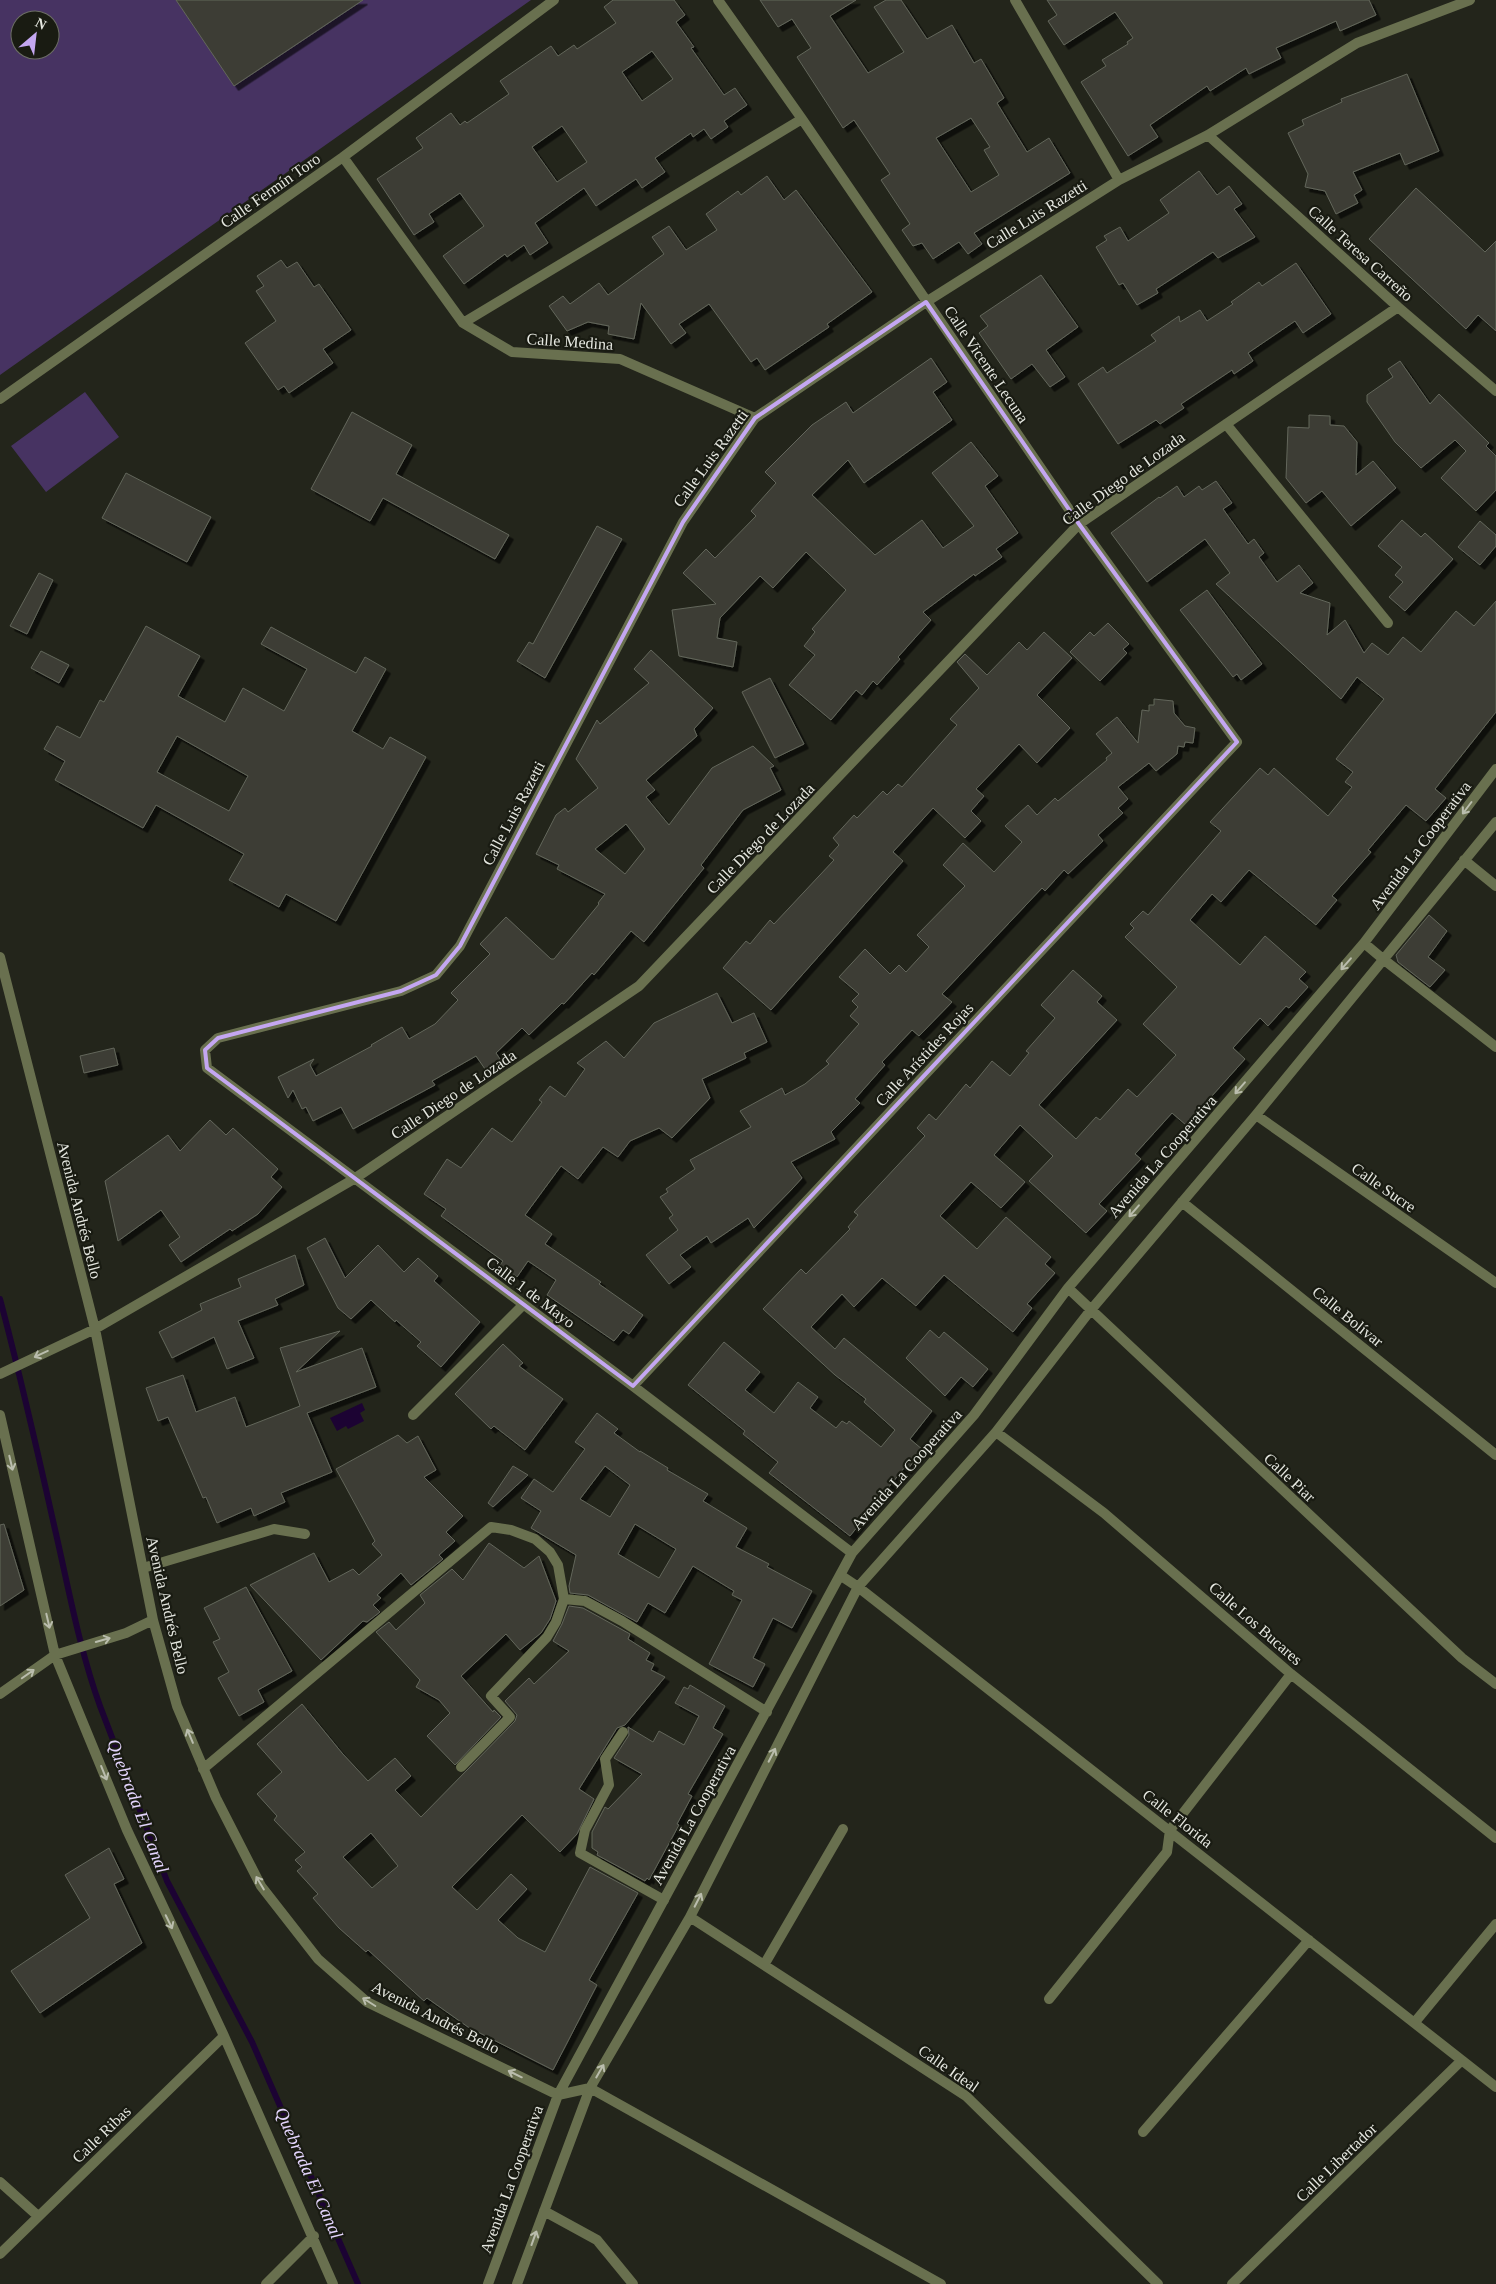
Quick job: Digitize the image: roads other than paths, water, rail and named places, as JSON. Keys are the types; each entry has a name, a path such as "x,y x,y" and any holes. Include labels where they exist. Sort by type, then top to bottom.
{"street":[{"name":"Calle Fermín Toro","path":"0,399 343,157 554,0"},
{"name":"Calle Vicente Lecuna","path":"718,0 802,119 1079,524 1237,742"},
{"path":"1015,0 1119,180"},
{"name":"Calle Luis Razetti","path":"206,1050 218,1038 401,991 436,975 460,946 683,522 755,418 926,302 1119,180 1208,135 1357,43 1470,0"},
{"path":"463,323 802,119"},
{"name":"Calle Teresa Carreño","path":"1208,135 1398,307 1496,391"},
{"name":"Calle Medina","path":"343,157 463,323 512,352 620,359 755,418"},
{"name":"Calle Diego de Lozada","path":"0,1374 95,1329 354,1179 640,986 1079,524 1398,307"},
{"path":"1226,424 1388,623"},
{"name":"Calle Arístides Rojas","path":"633,1386 1237,742"},
{"name":"Avenida La Cooperativa","path":"488,2284 558,2095 852,1552 974,1415 1068,1288 1364,943 1496,769"},
{"path":"517,2284 590,2088 690,1917 858,1587 996,1432 1090,1311 1256,1115 1496,822"},
{"path":"1464,860 1496,886"},
{"path":"1364,943 1382,960 1496,1047"},
{"name":"Avenida Andrés Bello","path":"0,957 95,1329 153,1620 177,1706 216,1798 261,1886 318,1960 367,2002 558,2095"},
{"name":"Calle 1 de Mayo","path":"206,1050 207,1068 852,1552"},
{"name":"Calle Sucre","path":"1256,1115 1496,1283"},
{"name":"Calle Bolívar","path":"1182,1202 1496,1455"},
{"name":"Calle Piar","path":"1068,1288 1090,1311 1462,1658 1496,1684"},
{"path":"413,1415 523,1305"},
{"path":"0,1415 55,1655 127,1830 224,2036 314,2236 333,2284"},
{"name":"Calle Los Bucares","path":"996,1432 1104,1513 1291,1674 1496,1838"},
{"path":"203,1768 491,1527 511,1530 535,1539 550,1552 558,1565 564,1600 556,1622 547,1637 491,1696 510,1717 461,1767"},
{"path":"143,1568 274,1529 304,1534"},
{"name":"Calle Florida","path":"840,1575 858,1587 1170,1830 1496,2087"},
{"path":"564,1600 586,1601 622,1621 767,1712"},
{"path":"0,1694 55,1655 126,1633 153,1620"},
{"path":"1049,1998 1167,1852 1170,1830 1291,1674"},
{"path":"623,1732 605,1759 609,1785 585,1830 580,1853 664,1900"},
{"path":"764,1965 843,1829"},
{"name":"Calle Ideal","path":"690,1917 966,2096 1158,2284"},
{"path":"1415,2022 1496,1924"},
{"path":"1143,2132 1309,1940"},
{"name":"Calle Ribas","path":"0,2254 224,2036"},
{"name":"Calle Libertador","path":"1232,2284 1461,2061"},
{"path":"558,2095 590,2088 941,2284"},
{"path":"0,2182 38,2216"},
{"path":"544,2211 597,2240 633,2284"},
{"path":"266,2284 314,2236"}],"waterway":[{"name":"Quebrada El Canal","path":"0,1299 80,1639 100,1706 167,1881 252,2042 358,2284"}]}
